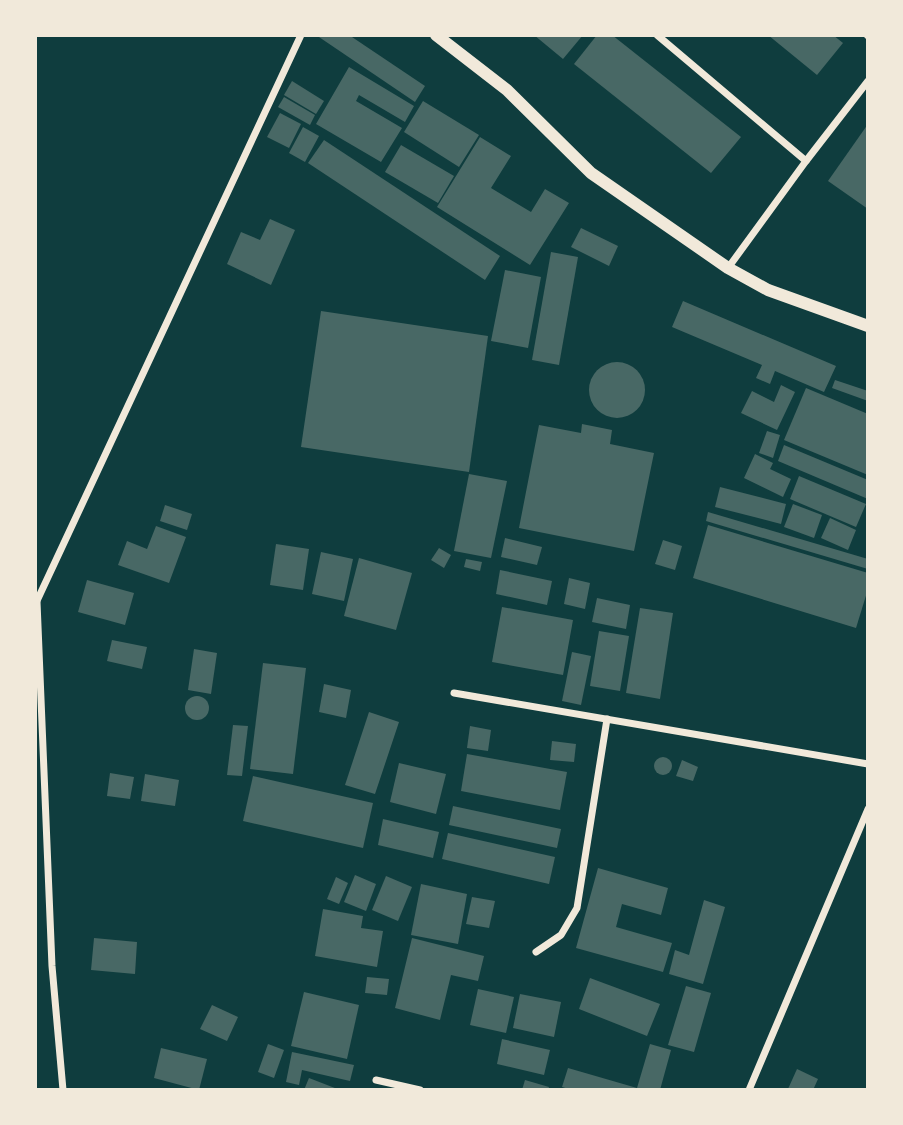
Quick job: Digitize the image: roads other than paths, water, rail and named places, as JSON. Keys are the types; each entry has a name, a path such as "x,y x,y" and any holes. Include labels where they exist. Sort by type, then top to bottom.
{"street":[{"path":"63,1090 52,966 36,603 301,35"},
{"path":"436,35 507,90 591,173 728,268 768,290 868,326"},
{"path":"657,35 806,161"},
{"path":"728,268 868,81"},
{"path":"454,693 868,764"},
{"path":"536,952 561,935 577,908 607,719"},
{"path":"749,1090 868,809"},
{"path":"376,1080 420,1090"}]}
